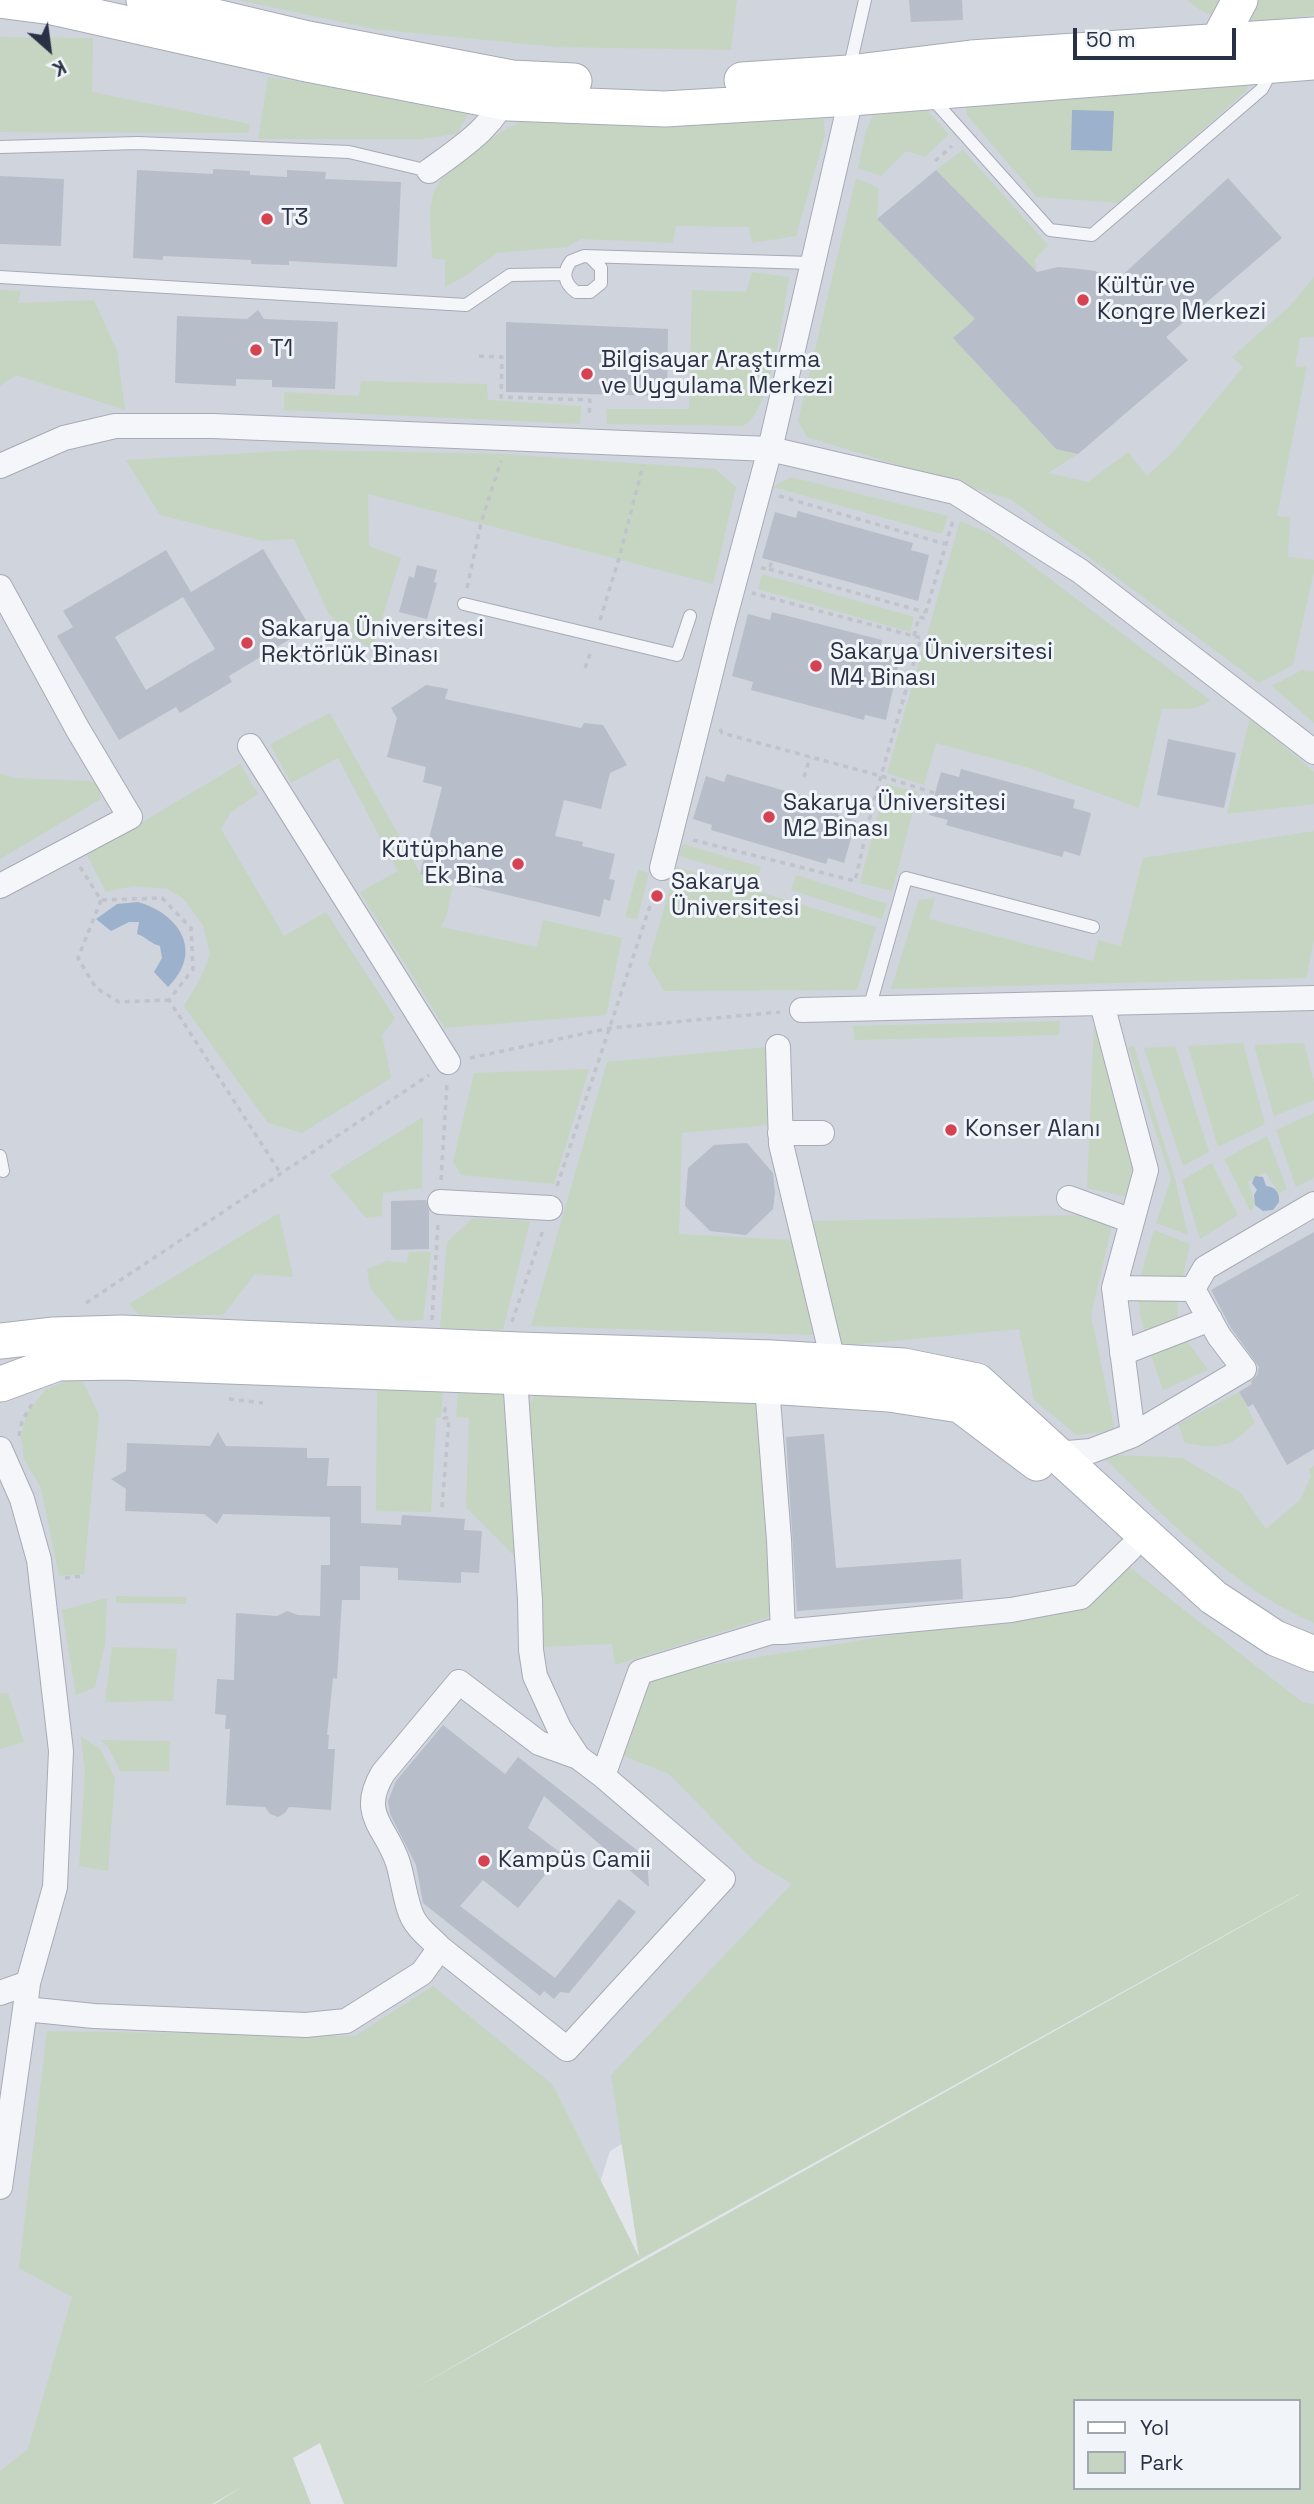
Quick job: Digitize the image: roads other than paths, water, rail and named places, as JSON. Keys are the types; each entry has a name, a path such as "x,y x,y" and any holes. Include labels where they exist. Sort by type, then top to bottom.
{"street":[{"path":"0,0 52,7 302,63 665,109 850,86 971,58 1218,41 1314,62"},
{"path":"144,0 508,90"},
{"path":"1218,41 1240,0"},
{"path":"850,86 925,91 1273,51 1314,35"},
{"path":"662,868 706,715 770,449 850,86"},
{"path":"429,172 479,133 508,90"},
{"path":"0,466 64,438 115,426 213,426 770,449 955,492 1080,571 1314,752"},
{"path":"0,587 77,728 130,817 0,886"},
{"path":"250,746 448,1062"},
{"path":"802,1010 1314,998"},
{"path":"1102,1004 1146,1170 1114,1288 1133,1435"},
{"path":"778,1047 781,1144 833,1361"},
{"path":"780,1133 822,1133"},
{"path":"1069,1198 1132,1221"},
{"path":"440,1202 550,1208"},
{"path":"1193,1289 1205,1268 1314,1204"},
{"path":"1114,1288 1193,1289"},
{"path":"1047,1459 1091,1451 1133,1435 1244,1369 1219,1336 1193,1289"},
{"path":"1122,1353 1210,1319"},
{"path":"0,1341 54,1335 122,1333 833,1361 904,1366 977,1381 1130,1549 1200,1613 1265,1656 1314,1677"},
{"path":"0,1361 0,1385"},
{"path":"0,1385 58,1363 120,1362 767,1386 889,1394 960,1405 1047,1459 1213,1597 1275,1638 1314,1654"},
{"path":"515,1377 535,1676 548,1707 578,1757"},
{"path":"767,1386 783,1632"},
{"path":"0,2187 28,1983 55,1887 61,1751 39,1560 9,1445"},
{"path":"603,1776 640,1672 771,1632 1011,1610 1081,1597 1130,1549"},
{"path":"459,1682 539,1743 578,1757 723,1879 567,2049 440,1948 413,1920 397,1859 377,1823 374,1788 383,1773 459,1682"},
{"path":"25,2009 94,2016 306,2025 346,2021 422,1973 440,1948"},
{"path":"0,1993 28,1983"}],"lane":[{"path":"850,86 865,0"},
{"path":"925,91 1050,230 1092,235 1262,89 1273,51"},
{"path":"0,147 138,143 349,152 429,172"},
{"path":"592,258 597,262 602,275 601,283 590,292 576,292 566,281 565,274 571,261 577,257 811,263"},
{"path":"0,277 466,305 510,275 565,274"},
{"path":"464,604 677,655 690,616"},
{"path":"869,1009 906,878 1093,927"},
{"path":"0,1156 3,1171"}],"water":[{"path":"1072,110 1114,111 1112,151 1071,150"},
{"path":"138,902 165,915 182,936 184,961 179,974 168,987 154,972 162,958 160,946 137,934 139,922 129,922 111,931 96,919 117,904"},
{"path":"1255,1176 1263,1177 1266,1186 1278,1193 1279,1202 1273,1210 1263,1211 1255,1205 1254,1195 1257,1190 1252,1183"}],"place":[{"name":"T3","path":"267,219"},
{"name":"Kültür ve Kongre Merkezi","path":"1083,300"},
{"name":"T1","path":"256,350"},
{"name":"Bilgisayar Araştırma ve Uygulama Merkezi","path":"587,374"},
{"name":"Sakarya Üniversitesi Rektörlük Binası","path":"247,643"},
{"name":"Sakarya Üniversitesi M4 Binası","path":"816,666"},
{"name":"Sakarya Üniversitesi M2 Binası","path":"769,817"},
{"name":"Kütüphane Ek Bina","path":"518,864"},
{"name":"Sakarya Üniversitesi","path":"657,896"},
{"name":"Konser Alanı","path":"951,1130"},
{"name":"Kampüs Camii","path":"484,1861"}]}
